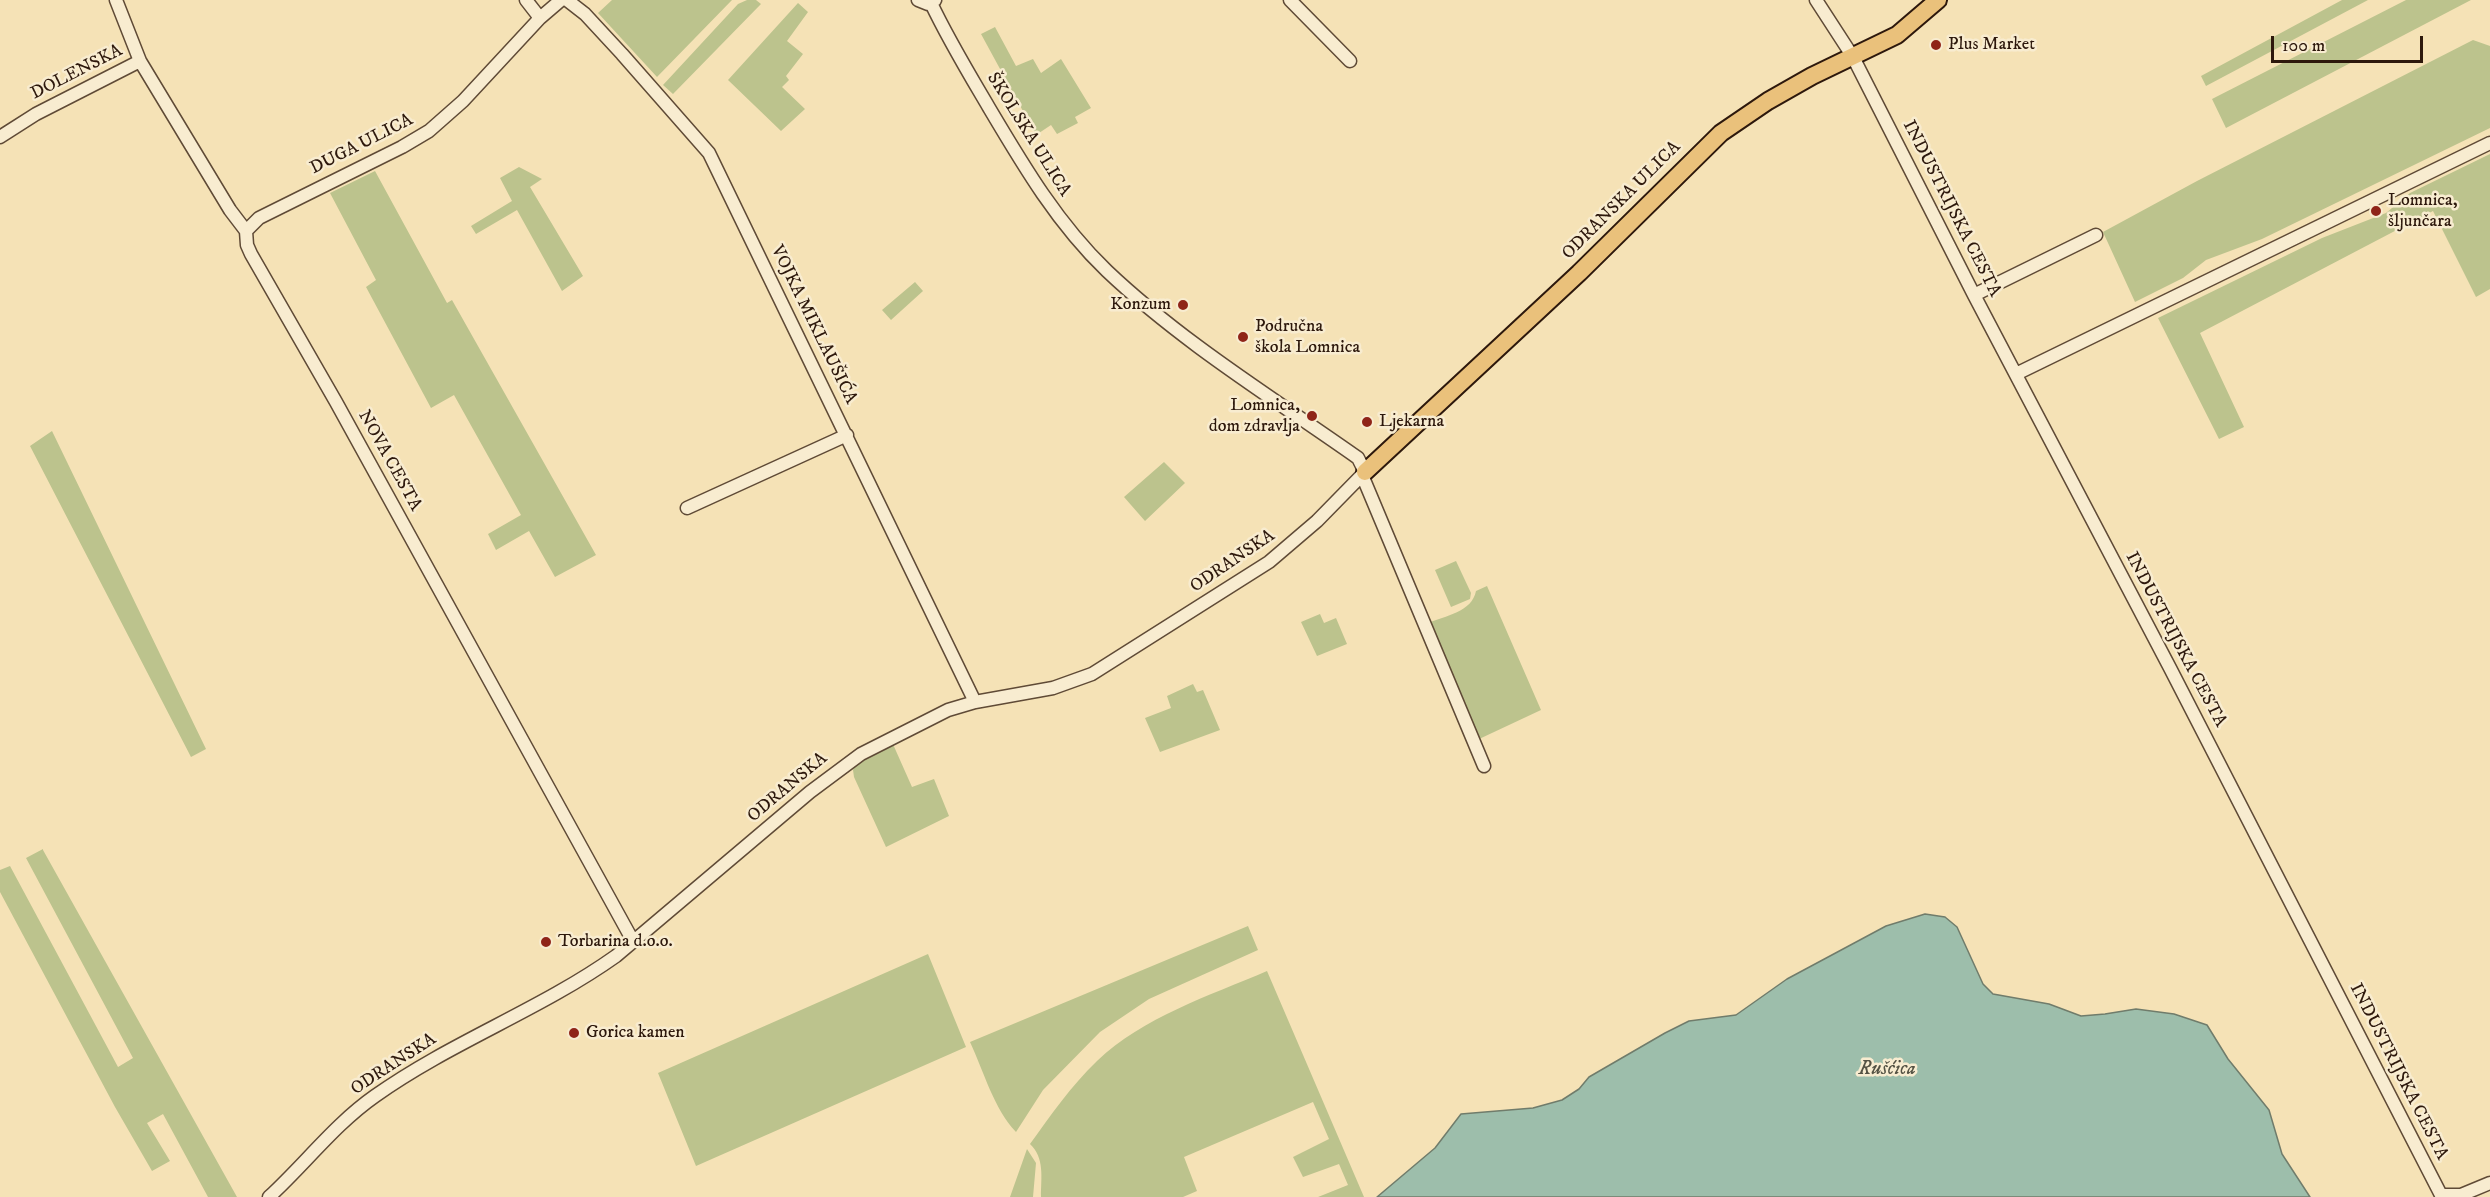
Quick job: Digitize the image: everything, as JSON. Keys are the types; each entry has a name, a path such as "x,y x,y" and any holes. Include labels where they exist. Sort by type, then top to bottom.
{"main road":[{"name":"ODRANSKA ULICA","path":"1364,474 1570,281 1714,138 1768,101 1812,76 1897,35 1938,0"}],"street":[{"name":"NOVA CESTA","path":"116,0 140,61 230,210 246,231 247,245 251,254 336,402 633,941"},
{"path":"526,0 540,18"},
{"name":"DUGA ULICA","path":"246,231 260,218 402,147 429,131 491,73 540,18 561,0"},
{"name":"VOJKA MIKLAUŠIĆA","path":"567,0 585,14 709,153 975,702"},
{"path":"582,0 585,14"},
{"name":"ŠKOLSKA ULICA","path":"918,0 924,4 933,2 946,33 1031,178 1075,236 1106,269 1150,309 1227,368 1358,458 1484,766"},
{"path":"1290,0 1350,61"},
{"name":"INDUSTRIJSKA CESTA","path":"1816,0 1853,57 2441,1195 2461,1195 2490,1183"},
{"name":"DOLENSKA","path":"0,137 36,114 140,61"},
{"path":"2016,374 2490,143"},
{"path":"1974,295 2096,235"},
{"path":"687,508 846,435"},
{"name":"ODRANSKA","path":"269,1197 357,1110 375,1096 438,1056 580,981 633,941 847,763 927,719 975,702 1053,688 1082,679 1110,664 1269,562 1317,521 1364,474"}],"green space":[{"path":"612,0 732,0 657,77 598,13"},
{"path":"747,0 756,0 761,4 673,94 663,85 738,4"},
{"path":"2342,0 2368,0 2206,86 2201,76"},
{"path":"2406,0 2471,0 2226,128 2212,99"},
{"path":"798,3 808,12 787,41 803,54 786,76 789,80 782,87 805,109 781,131 728,80"},
{"path":"995,27 1016,66 1033,59 1041,73 1061,59 1091,108 1075,117 1078,123 1057,134 1051,125 1036,135 981,34"},
{"path":"2473,40 2490,46 2490,128 2262,239 2206,260 2183,278 2135,302 2103,232 2197,181"},
{"path":"2490,154 2490,289 2476,297 2433,211 2200,333 2244,427 2219,439 2158,318 2322,238 2386,213 2410,193"},
{"path":"519,167 542,179 530,187 583,276 562,291 517,210 476,234 471,226 512,201 500,178"},
{"path":"375,171 447,303 452,300 596,555 555,577 529,531 496,550 488,534 521,515 454,395 431,408 366,287 376,280 330,193"},
{"path":"915,282 923,291 891,320 882,310"},
{"path":"52,431 206,749 191,757 30,446"},
{"path":"1164,462 1185,483 1145,521 1124,497"},
{"path":"1456,561 1471,593 1470,599 1451,607 1435,570"},
{"path":"1487,586 1541,710 1477,740 1428,623 1464,609 1476,591"},
{"path":"1320,614 1324,623 1336,618 1347,644 1317,656 1301,622"},
{"path":"1193,684 1197,692 1203,690 1220,730 1160,752 1145,718 1171,708 1167,696"},
{"path":"892,742 912,787 934,779 949,816 886,847 854,777 853,770 856,763"},
{"path":"43,849 237,1197 208,1197 163,1114 147,1123 170,1161 152,1171 115,1107 0,892 0,870 10,866 118,1067 133,1058 26,858"},
{"path":"1248,926 1258,950 1149,999 1100,1032 1043,1090 1016,1132 1008,1123 995,1101 970,1042"},
{"path":"928,954 966,1047 696,1166 658,1073"},
{"path":"1267,971 1364,1197 1318,1197 1348,1185 1339,1164 1303,1177 1293,1157 1329,1139 1313,1102 1184,1157 1197,1191 1183,1197 1041,1197 1040,1162 1030,1144 1070,1091 1097,1061 1135,1032 1156,1020"},
{"path":"1027,1149 1036,1163 1033,1197 1010,1197"}],"water":[{"name":"Rušćica","path":"1925,914 1945,917 1957,927 1983,984 1993,994 2049,1004 2081,1016 2136,1009 2174,1014 2207,1025 2228,1059 2269,1110 2282,1154 2310,1197 1377,1197 1435,1148 1461,1114 1533,1108 1562,1100 1579,1089 1589,1077 1665,1033 1689,1021 1736,1015 1787,979 1886,926"}],"place":[{"name":"Plus Market","path":"1936,45"},
{"name":"Lomnica, šljunčara","path":"2376,211"},
{"name":"Konzum","path":"1183,305"},
{"name":"Područna škola Lomnica","path":"1243,337"},
{"name":"Lomnica, dom zdravlja","path":"1312,416"},
{"name":"Ljekarna","path":"1367,422"},
{"name":"Torbarina d.o.o.","path":"546,942"},
{"name":"Gorica kamen","path":"574,1033"}]}
